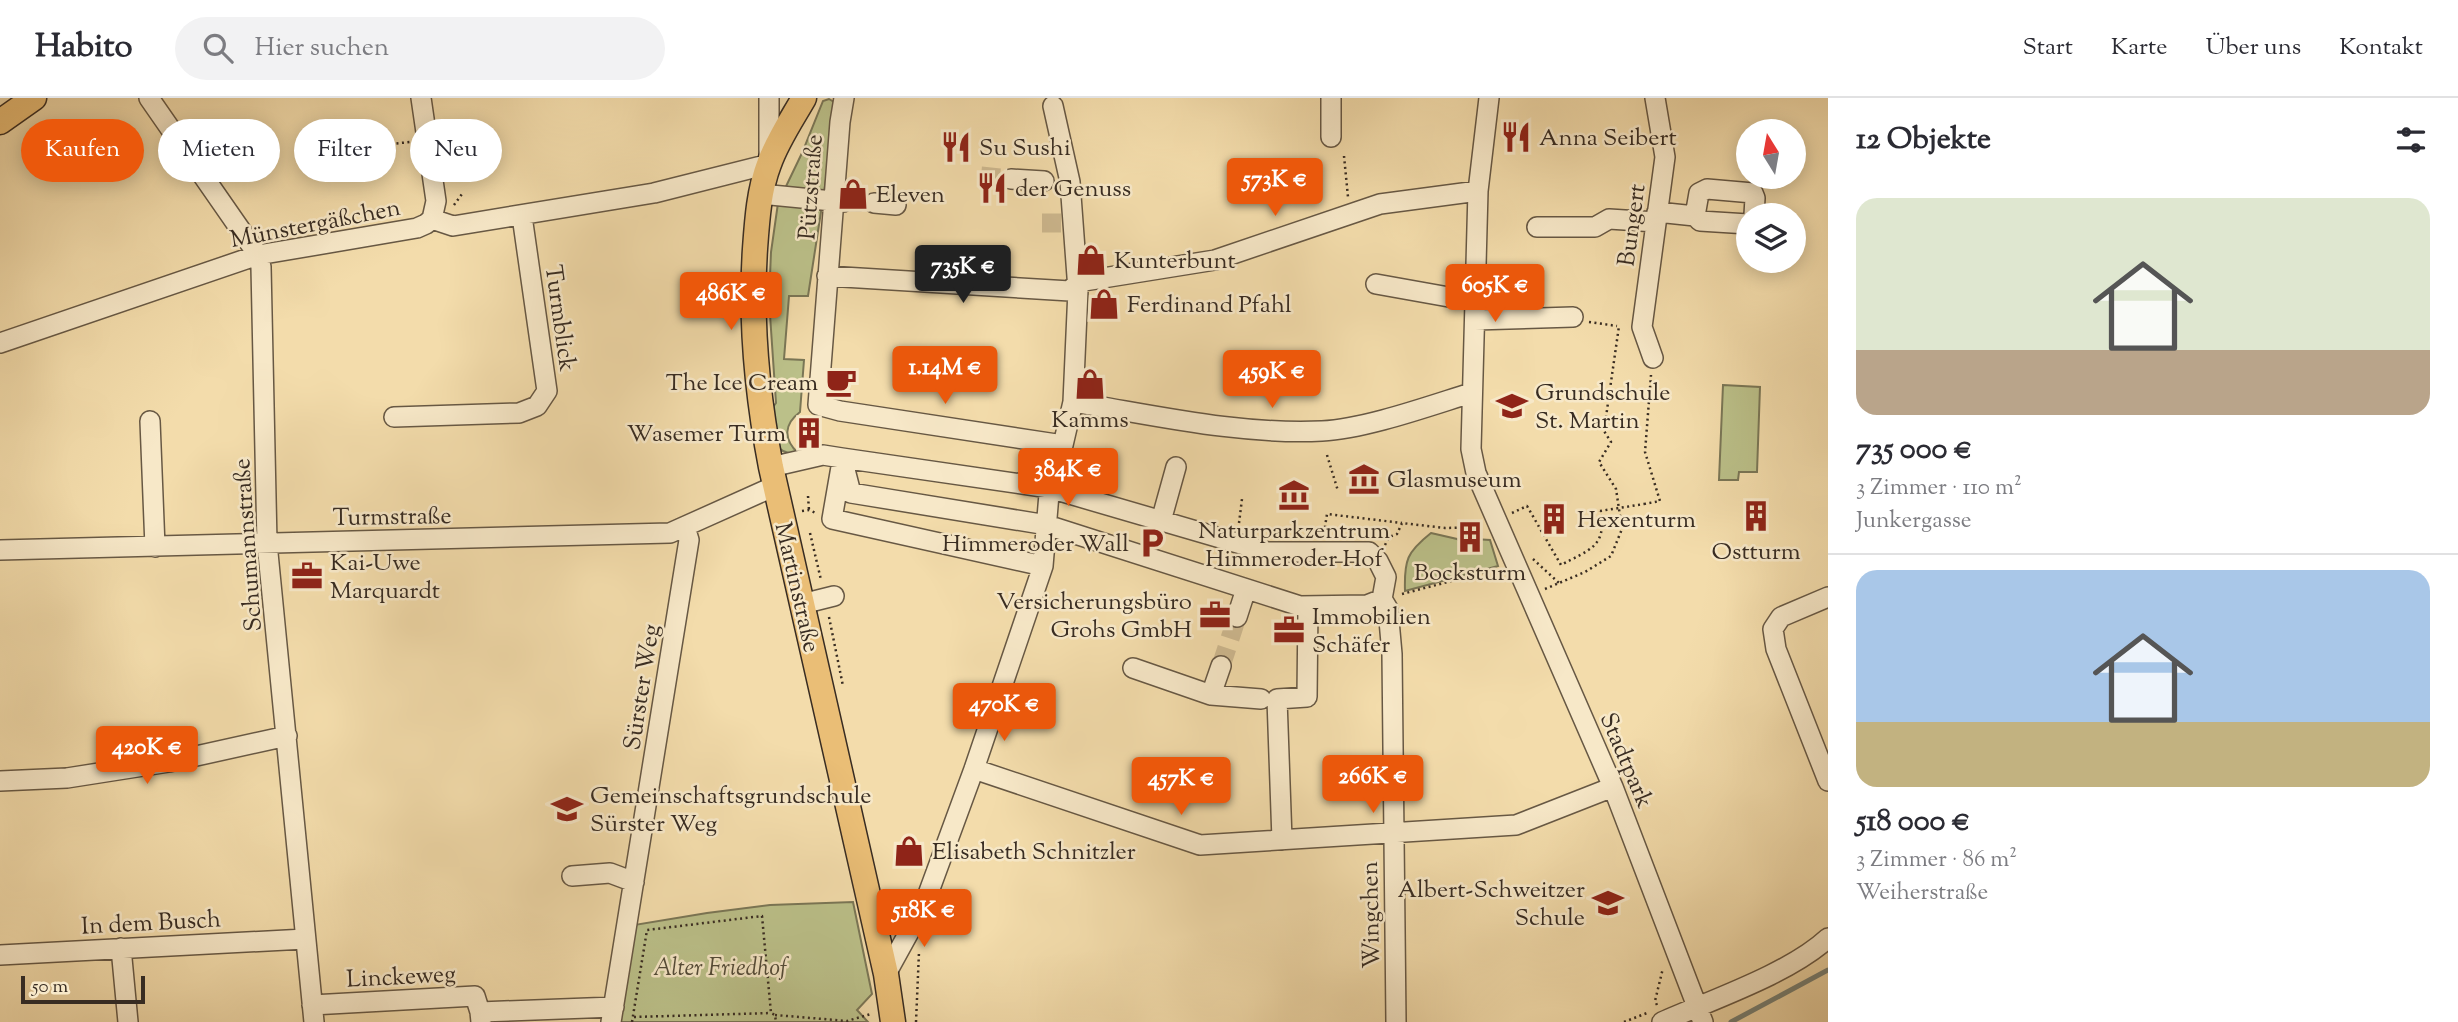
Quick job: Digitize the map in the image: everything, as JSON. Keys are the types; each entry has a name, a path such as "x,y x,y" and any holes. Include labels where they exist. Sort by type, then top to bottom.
{"main road":[{"path":"0,122 34,98"},
{"name":"Martinstraße","path":"804,98 769,164 756,227 753,283 760,407 773,476 872,909 892,1014"}],"street":[{"name":"Schumannstraße","path":"149,98 258,255 261,267 267,544 313,1013"},
{"path":"421,98 436,201 432,219"},
{"name":"Martinstraße","path":"769,98 769,164"},
{"name":"Pützstraße","path":"844,98 840,122 839,201 827,276 818,405 841,411 1063,445"},
{"path":"1331,98 1331,137"},
{"name":"Stadtpark","path":"1489,98 1478,191 1471,449 1476,473 1613,787 1700,1014"},
{"name":"Bungert","path":"1653,358 1642,327 1664,157 1655,98"},
{"path":"886,974 924,905 974,769 1043,566 1051,470 1063,445 1073,395 1078,282 1073,223 1058,182 1053,106"},
{"name":"Münstergäßchen","path":"0,343 258,255 417,228 432,219 453,226 654,193 769,164"},
{"path":"1011,179 1058,182"},
{"path":"1736,223 1700,221 1695,215 1699,192 1707,189 1753,193 1755,203"},
{"path":"827,276 1070,291 1078,282 1215,260 1238,248 1380,204 1478,191"},
{"path":"761,194 839,201"},
{"path":"874,203 896,205"},
{"path":"1537,227 1595,227 1609,219 1695,215"},
{"name":"Turmblick","path":"394,416 519,413 537,406 542,399 547,391 522,216"},
{"path":"1376,284 1460,299 1475,294"},
{"path":"1475,320 1573,317"},
{"path":"1073,395 1226,425 1282,431 1324,431 1373,422 1472,393"},
{"path":"150,421 155,547"},
{"name":"Turmstraße","path":"0,550 670,533 773,476 823,456 1049,488"},
{"path":"842,458 851,494 1047,526 1300,606 1367,605 1382,599 1387,576 1369,552 1268,552 1049,488"},
{"path":"842,458 823,512 1043,566"},
{"path":"1161,520 1177,467"},
{"name":"Sürster Weg","path":"612,1014 689,540 685,527"},
{"path":"1237,617 1246,589"},
{"path":"802,604 834,596"},
{"path":"1828,597 1781,617 1773,629 1776,649 1828,781"},
{"name":"Wingchen","path":"1382,599 1389,618 1392,654 1396,1022"},
{"path":"1282,840 1278,699 1307,697 1308,606"},
{"path":"1211,695 1221,666"},
{"path":"1133,668 1211,695 1261,699"},
{"path":"0,780 67,778 169,762 287,736"},
{"path":"974,769 1200,845 1516,825 1613,787"},
{"path":"572,876 610,873 634,882"},
{"path":"872,909 924,905"},
{"path":"1662,1022 1700,1014 1817,948 1828,938"},
{"name":"In dem Busch","path":"0,955 306,939"},
{"path":"121,948 128,1022"},
{"name":"Linckeweg","path":"313,1013 475,996 480,1017 612,1014"}],"path":[{"path":"1344,156 1348,200"},
{"path":"1529,595 1585,572 1612,556 1622,529 1616,489 1599,462 1611,442 1604,431 1617,326 1593,324"},
{"path":"1323,541 1327,514 1446,528 1479,528 1527,506 1561,565 1601,539 1603,531 1600,511 1660,500 1645,452 1653,358"},
{"path":"1327,455 1338,491"},
{"path":"808,496 809,510"},
{"path":"1237,534 1242,499"},
{"path":"1336,509 1336,515"},
{"path":"1378,561 1389,537 1397,534 1402,523"},
{"path":"1382,599 1514,564"},
{"path":"632,1022 647,930 762,916 776,1022"},
{"path":"907,939 919,947 916,1022"},
{"path":"1624,1022 1657,1008 1655,1001 1664,966 1678,960"},
{"path":"634,1017 773,1014 846,1021 892,1014"}],"green space":[{"path":"829,99 837,108 808,296 789,296 784,359 804,360 800,412 787,432 793,448 798,453 789,453 778,447 775,441 770,411 776,403 769,300 771,252 778,203 823,101"},
{"path":"1723,385 1760,387 1757,472 1739,472 1738,480 1719,480"},
{"path":"1431,533 1457,539 1462,543 1472,543 1474,539 1490,540 1498,566 1405,591 1406,564 1412,552"},
{"name":"Alter Friedhof","path":"853,902 872,994 857,1010 868,1022 620,1022 634,925 770,905"}],"waterway":[{"path":"1731,1022 1828,970"}],"tunnel":[{"path":"981,176 1011,179"},
{"path":"843,202 874,203"},
{"path":"1042,223 1071,223"},
{"path":"1221,666 1237,617"}],"place":[{"name":"Anna Seibert","path":"1516,137"},
{"name":"Su Sushi","path":"956,147"},
{"name":"der Genuss","path":"992,188"},
{"name":"Eleven","path":"853,194"},
{"name":"Kunterbunt","path":"1091,260"},
{"name":"Ferdinand Pfahl","path":"1104,304"},
{"name":"The Ice Cream","path":"841,382"},
{"name":"Kamms","path":"1090,384"},
{"name":"Grundschule St. Martin","path":"1512,406"},
{"name":"Wasemer Turm","path":"809,433"},
{"name":"Glasmuseum","path":"1364,479"},
{"name":"Naturparkzentrum Himmeroder Hof","path":"1294,495"},
{"name":"Ostturm","path":"1756,516"},
{"name":"Hexenturm","path":"1554,519"},
{"name":"Bocksturm","path":"1470,537"},
{"name":"Himmeroder Wall","path":"1152,543"},
{"name":"Kai-Uwe Marquardt","path":"307,576"},
{"name":"Versicherungsbüro Grohs GmbH","path":"1215,615"},
{"name":"Immobilien Schäfer","path":"1289,630"},
{"name":"Gemeinschaftsgrundschule Sürster Weg","path":"567,809"},
{"name":"Elisabeth Schnitzler","path":"909,851"},
{"name":"Albert-Schweitzer Schule","path":"1608,903"}]}
